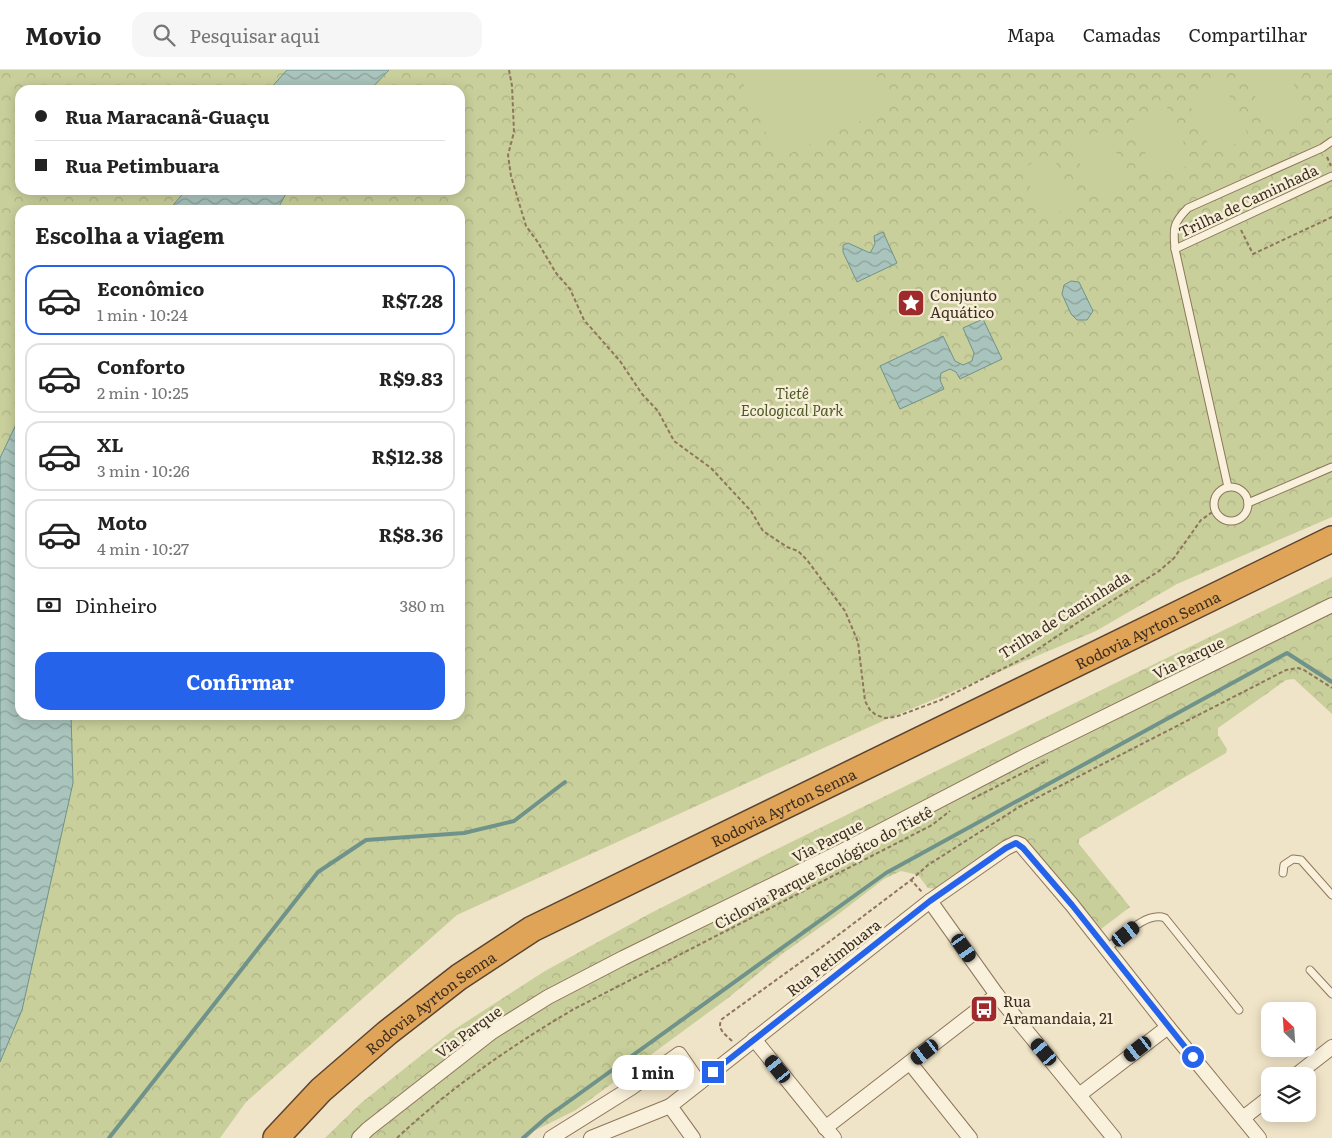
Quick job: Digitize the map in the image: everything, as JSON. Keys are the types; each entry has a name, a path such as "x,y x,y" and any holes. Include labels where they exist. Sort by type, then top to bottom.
{"highway":[{"name":"Rodovia Ayrton Senna","path":"276,1138 321,1090 387,1033 459,977 532,929 1332,539"}],"street":[{"name":"Via Parque","path":"358,1138 492,1032 548,997 623,958 844,850 1025,756 1332,605"},
{"name":"Rua Petimbuara","path":"592,1138 670,1106 930,901 1016,843 1020,845 1072,905 1106,949"},
{"path":"930,901 997,994 1114,1138"},
{"path":"1106,949 1259,1138"},
{"path":"754,1039 829,1133 910,1063 997,994"},
{"path":"1079,1095 1168,1026"},
{"path":"1307,1067 1332,1047"},
{"path":"551,1138 631,1088 679,1054 699,1083"},
{"path":"910,1063 970,1138"},
{"path":"1243,1118 1261,1103"},
{"path":"670,1106 693,1138"}],"lane":[{"name":"Trilha de Caminhada","path":"1228,487 1175,249 1173,230 1177,220 1188,208 1322,148 1332,141"},
{"name":"Trilha de Caminhada","path":"1175,249 1332,176"},
{"path":"1248,503 1332,466"},
{"path":"1228,487 1238,488 1245,494 1248,503 1245,515 1235,521 1223,520 1214,511 1216,496 1228,487"},
{"path":"1283,873 1284,866 1294,859 1301,860 1332,895"},
{"path":"1106,949 1147,918 1159,916 1165,918 1239,1010"},
{"path":"1310,970 1332,994"}],"path":[{"name":"Trilha de Caminhada","path":"509,70 512,86 514,132 508,155 511,176 526,226 556,273 570,289 584,320 620,361 642,394 658,411 674,441 711,468 751,511 763,531 798,551 807,560 845,611 858,642 865,701 870,710 876,715 885,718 895,717 941,700 1026,657 1077,622 1159,572 1174,558 1201,520 1214,511"},
{"path":"1322,148 1332,168"},
{"path":"1236,220 1253,254 1332,216"},
{"path":"741,1050 720,1029 719,1024 722,1018 834,939 928,865 1019,807 1286,670 1298,668 1304,670 1332,688"},
{"path":"965,803 1052,758"},
{"name":"Ciclovia Parque Ecológico do Tietê","path":"397,1138 467,1080 525,1038 574,1009 932,825 957,807"},
{"path":"911,880 930,901"}],"green space":[{"name":"Tietê Ecological Park","path":"0,70 1332,70 1332,517 1177,584 1096,631 885,720 457,915 246,1102 220,1138 0,1138"},
{"path":"737,70 874,70 891,107 778,159"},
{"path":"1253,70 1287,70 1307,114 1271,130 1245,74"},
{"path":"1222,80 1249,137 1213,154 1186,97"},
{"path":"1166,105 1193,163 1157,179 1131,121"},
{"path":"1106,129 1129,182 1095,197 1071,144"},
{"path":"1052,154 1076,205 1045,219 1022,168"},
{"path":"1332,577 1332,714 1294,679 1286,680 1218,728 1218,735 1227,749 1226,753 1079,839 1079,844 1130,907 1101,929 1097,929 1024,838 1014,837 938,889 928,888 918,875 901,871 884,879 782,954 728,998 576,1110 534,1131 528,1138 325,1138 361,1103 452,1031 545,971 649,914 777,849"}],"water":[{"path":"287,70 389,70 375,85 274,85"},
{"path":"182,195 285,195 280,205 173,205"},
{"path":"883,232 897,263 857,282 843,252 843,245 848,243 870,253 875,244 874,236"},
{"path":"1071,281 1079,282 1093,311 1087,320 1077,320 1071,314 1062,294 1064,285"},
{"path":"983,319 1002,359 960,379 956,372 950,369 941,373 940,380 944,389 900,409 880,366 943,336 955,361 963,365 972,361 974,353 963,328"},
{"path":"15,426 15,720 71,720 73,783 22,1010 0,1062 0,458"}],"waterway":[{"path":"523,1138 547,1117 886,873 1287,653 1332,682"},
{"path":"109,1138 318,872 366,840 464,833 514,821 565,782"}],"place":[{"name":"Conjunto Aquático","path":"911,303"},
{"name":"Rua Aramandaia, 21","path":"984,1009"}],"route":[{"path":"713,1072 930,901 1016,843 1023,848 1072,905 1193,1057"}]}
